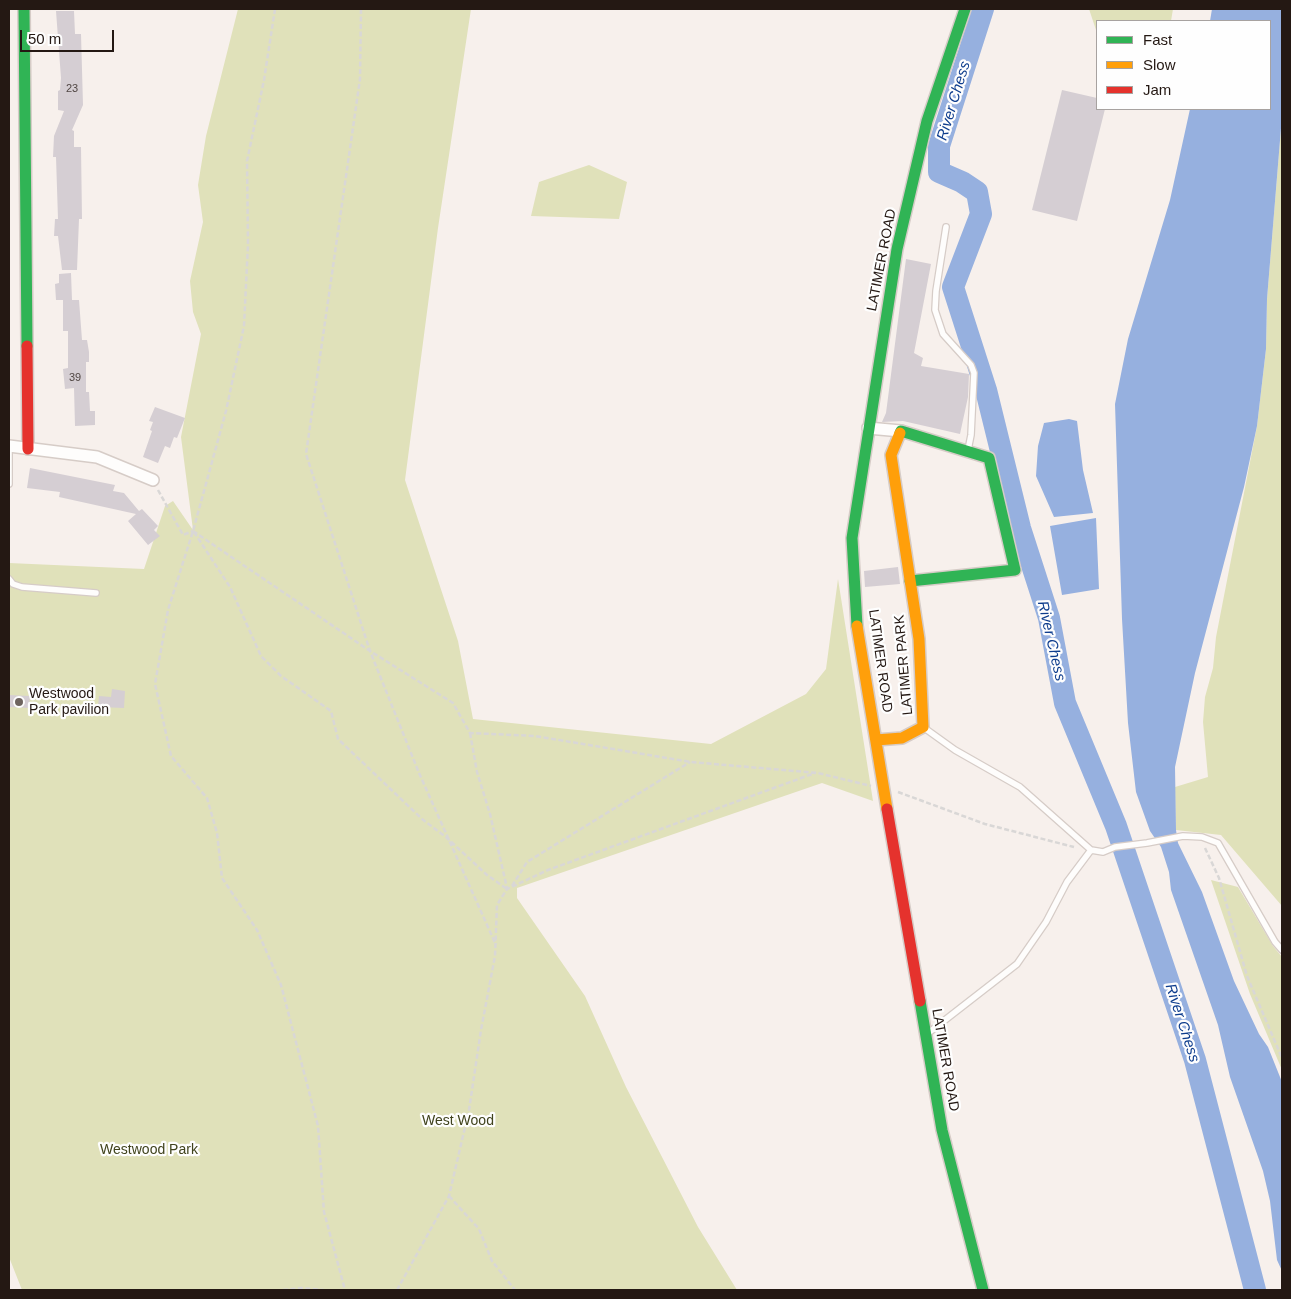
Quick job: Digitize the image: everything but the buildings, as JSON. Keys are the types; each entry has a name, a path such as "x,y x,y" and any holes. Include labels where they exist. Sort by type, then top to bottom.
{"street":[{"path":"24,9 28,449"},
{"name":"LATIMER ROAD","path":"965,9 927,121 899,240 852,538 858,637 942,1130 983,1290"},
{"path":"868,428 901,431 989,458 1016,570 910,581"},
{"name":"LATIMER PARK","path":"876,740 902,738 924,728 919,639 891,455 901,431"},
{"path":"9,447 97,457 153,480"}],"lane":[{"path":"946,227 936,291 935,310 943,334 971,365 974,373 971,435 968,450"},
{"path":"9,447 9,484"},
{"path":"9,579 13,584 22,587 96,593"},
{"path":"924,728 956,750 1020,787 1091,850 1103,852 1115,847 1183,836 1202,837 1218,843 1275,942 1282,950"},
{"path":"926,1035 1017,964 1046,922 1066,882 1091,850"}],"path":[{"path":"275,9 264,80 247,162 248,244 244,326 226,411 193,531 168,610 155,684 171,756 207,798 217,833 222,878 257,930 281,985 318,1126 324,1212 345,1290"},
{"path":"361,9 360,79 306,454 370,651 446,836 496,945"},
{"path":"153,480 183,534 193,531"},
{"path":"193,531 370,651 453,703 470,733 477,772 490,814 507,889"},
{"path":"193,531 230,587 260,656 281,676 331,711 338,739 422,819 446,836 487,875 507,889"},
{"path":"470,733 535,736 692,762 818,772 875,788"},
{"path":"511,887 527,862 692,762"},
{"path":"397,1290 449,1196 469,1110 496,945 498,905 507,889 548,870 818,772"},
{"path":"892,790 985,824 1091,850"},
{"path":"1202,837 1219,878 1247,976 1282,1058"},
{"path":"449,1196 478,1228 492,1261 515,1290"},
{"path":"283,1290 324,1290"}],"green space":[{"name":"West Wood","path":"238,9 471,9 438,228 405,480 458,641 473,719 711,744 806,694 826,669 838,579 873,801 822,783 517,888 517,898 585,996 626,1087 698,1227 737,1290 22,1290 9,1257 9,563 144,569 165,506 173,501 193,530 181,437 201,334 193,312 190,281 203,222 198,185 206,136"},
{"path":"1089,9 1173,9 1171,20 1096,20 1096,30"},
{"path":"1282,116 1282,906 1221,835 1176,830 1175,787 1208,777 1203,722 1205,697 1213,668 1216,637 1257,426 1266,349 1267,299"},
{"path":"589,165 627,182 619,219 531,216 539,182"},
{"path":"1211,880 1238,887 1273,946 1282,957 1282,1070 1250,994"}],"water":[{"path":"1212,9 1282,9 1282,116 1267,299 1266,349 1257,426 1244,487 1195,673 1175,767 1176,830 1178,843 1202,892 1234,981 1259,1034 1268,1047 1282,1082 1282,1271 1277,1260 1270,1201 1263,1171 1230,1077 1218,1025 1171,890 1169,872 1161,847 1150,831 1136,792 1128,723 1122,619 1115,404 1128,339 1170,200 1190,110 1271,110 1271,20 1210,20"},
{"path":"1069,419 1077,421 1083,470 1093,513 1054,517 1036,476 1038,446 1044,423"},
{"path":"1096,518 1099,589 1062,595 1050,526"}],"waterway":[{"name":"River Chess","path":"983,9 939,146 939,172 962,182 977,192 981,214 953,287 986,390 1020,528 1049,618 1065,703 1116,826 1195,1060 1255,1290"}],"traffic: fast":[{"path":"24,9 27,346"},
{"path":"857,626 852,538 897,249 927,121 965,9"},
{"path":"900,433 901,431 989,458 1015,570 910,581"},
{"path":"920,1001 942,1130 983,1290"}],"traffic: slow":[{"path":"876,740 902,738 923,727 919,639 891,455 900,433"},
{"path":"857,626 887,809"}],"traffic: jam":[{"path":"27,346 28,449"},
{"path":"887,809 920,1001"}],"place":[{"name":"Westwood Park pavilion","path":"19,702"}],"park label":[{"name":"Westwood Park","path":"149,1150"}]}
